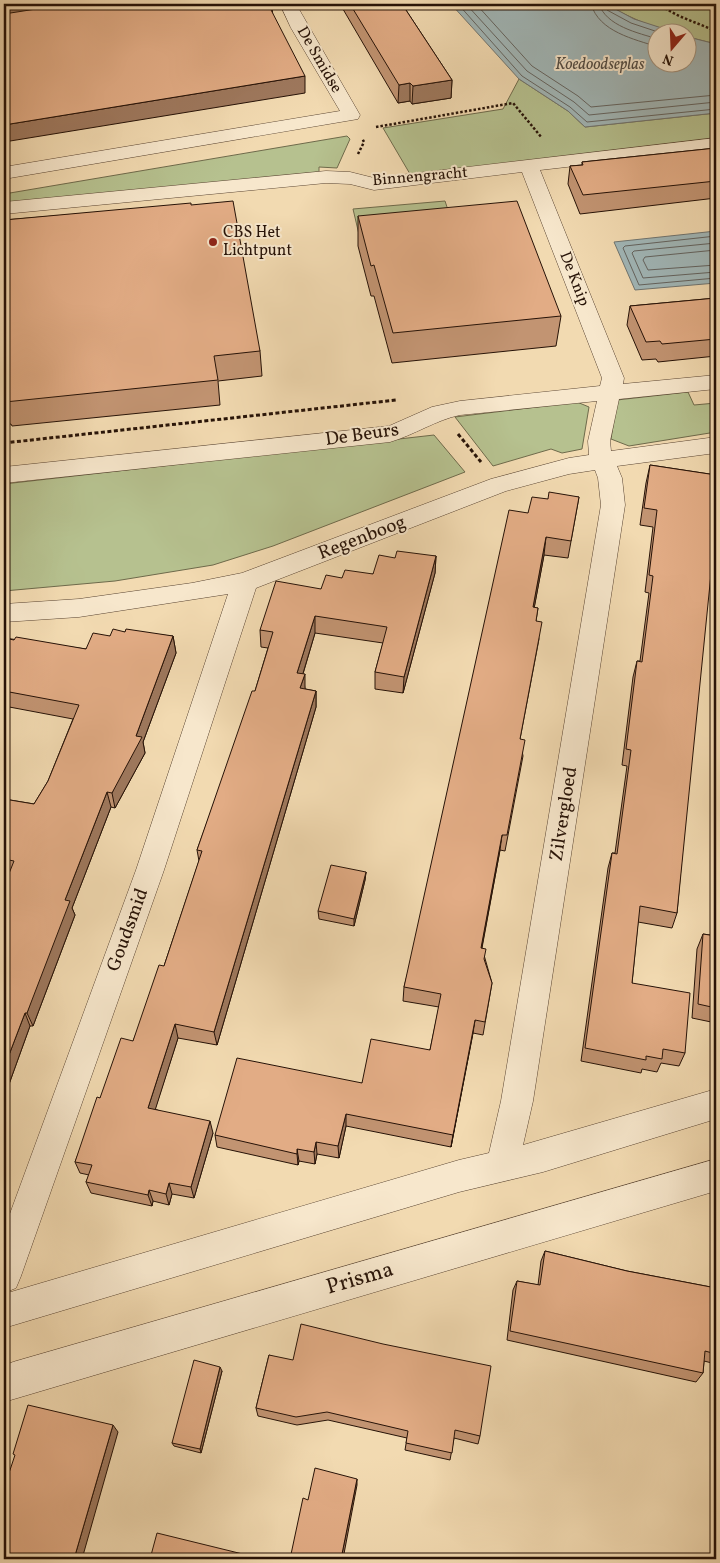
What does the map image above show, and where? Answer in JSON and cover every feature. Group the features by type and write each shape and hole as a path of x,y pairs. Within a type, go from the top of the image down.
{"street":[{"name":"De Smidse","path":"4,173 351,115 288,4"},
{"name":"Binnengracht","path":"4,208 326,177 350,178 374,184 716,144"},
{"name":"De Knip","path":"529,166 613,378 608,392 599,441 603,460"},
{"name":"De Beurs","path":"4,475 390,434 406,429 440,412 460,408 716,382"},
{"name":"Regenboog","path":"4,613 79,608 192,592 245,582 500,485 569,466 716,445"},
{"name":"Zilvergloed","path":"502,1167 517,1101 613,505 611,484 603,460"},
{"name":"Goudsmid","path":"4,1276 150,870 245,582"},
{"path":"4,1311 459,1176 502,1167 716,1104"},
{"name":"Prisma","path":"4,1384 716,1175"}],"path":[{"path":"658,4 679,16 716,31"}],"green space":[{"path":"606,4 716,4 716,44 698,40 698,22 648,22 648,24"},
{"path":"519,79 568,111 585,127 716,113 716,140 410,174 383,128 503,109"},
{"path":"347,136 350,139 337,168 319,167 319,172 4,204 4,194"},
{"path":"445,201 456,234 361,243 353,209"},
{"path":"688,392 694,405 716,403 716,432 629,446 611,439 617,400"},
{"path":"577,402 589,407 582,449 562,453 551,449 493,466 455,417"},
{"path":"434,435 465,472 273,546 213,565 115,581 4,591 4,484"}],"water":[{"name":"Koedoodseplas","path":"451,4 606,4 634,19 648,24 648,72 698,72 698,40 716,44 716,113 585,127 568,111 519,79"},
{"path":"716,231 716,283 635,290 614,242"}],"building":[{"path":"68,4 268,4 305,76 4,125 4,14"},
{"path":"350,4 402,4 452,80 413,86 410,83 399,85"},
{"path":"716,148 716,181 583,195 570,166 583,165 582,162"},
{"path":"233,201 260,351 214,356 218,380 5,402 4,220"},
{"path":"517,201 561,316 393,333 374,265 371,266 358,216"},
{"path":"716,298 716,339 662,344 660,341 646,342 630,306"},
{"path":"650,465 716,475 716,524 677,913 640,906 632,983 690,993 685,1053 663,1049 662,1059 646,1056 646,1060 585,1048 612,853 617,854 631,750 626,749 637,661 642,662 653,576 649,575 657,510 644,508"},
{"path":"549,492 579,497 571,541 546,537 533,607 538,608 536,621 542,622 520,739 525,740 507,835 502,835 481,948 486,949 484,959 492,983 485,1022 475,1020 453,1135 346,1114 338,1146 316,1142 314,1152 297,1149 297,1154 215,1135 237,1058 362,1083 371,1039 430,1050 441,994 404,987 509,510 528,513 532,497 548,499"},
{"path":"397,551 436,556 404,677 375,672 387,627 315,616 297,673 305,674 300,688 316,691 214,1032 175,1024 148,1108 210,1121 191,1187 169,1183 166,1194 149,1190 148,1195 86,1182 92,1165 75,1162 97,1097 100,1098 121,1038 133,1041 159,965 164,966 202,851 197,850 252,691 255,691 273,632 260,630 276,581 321,589 326,575 342,578 345,570 373,574 379,555 395,558"},
{"path":"113,629 125,632 126,629 173,636 136,736 142,737 112,793 107,792 65,900 70,901 4,1068 4,886 14,861 4,859 4,799 34,804 48,781 79,705 4,691 4,638 14,640 16,637 86,649 93,633 110,636"},
{"path":"331,865 366,872 354,919 318,911"},
{"path":"703,934 716,936 716,1008 698,1004"},
{"path":"545,1251 627,1271 716,1288 716,1354 705,1351 703,1373 510,1331 517,1281 540,1285"},
{"path":"301,1324 383,1344 491,1366 480,1436 455,1430 452,1453 406,1443 408,1431 327,1412 296,1417 256,1408 269,1355 293,1360"},
{"path":"194,1360 220,1367 200,1449 172,1443"},
{"path":"28,1405 113,1425 74,1559 4,1559 4,1488"},
{"path":"315,1468 357,1479 341,1559 290,1559 303,1498 308,1500"},
{"path":"157,1533 263,1559 150,1559"}],"place":[{"name":"CBS Het Lichtpunt","path":"213,242"}]}
